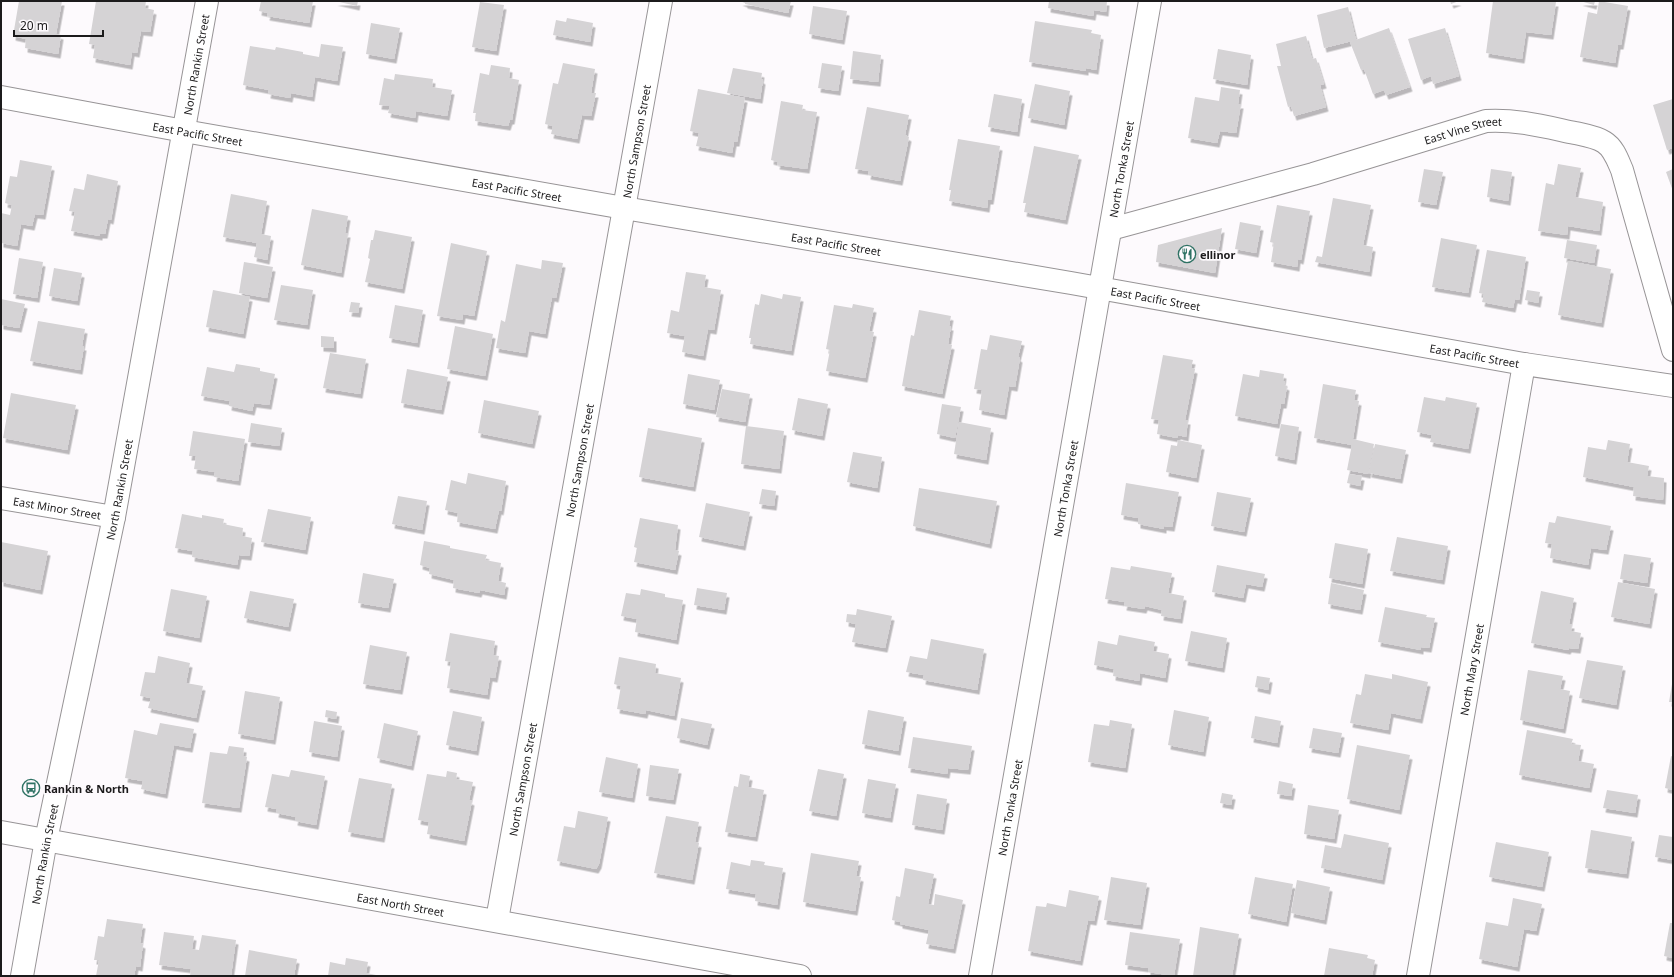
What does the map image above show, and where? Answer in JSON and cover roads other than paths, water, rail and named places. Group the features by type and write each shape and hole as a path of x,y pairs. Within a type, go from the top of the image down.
{"street":[{"name":"North Rankin Street","path":"22,976 46,840 114,517 207,1"},
{"name":"North Sampson Street","path":"497,920 660,1"},
{"name":"North Tonka Street","path":"980,976 1150,1"},
{"name":"East Pacific Street","path":"1,98 624,208 1100,288 1524,364 1673,386"},
{"name":"East Vine Street","path":"1111,230 1313,174 1486,121 1499,120 1538,125 1605,142 1616,155 1622,170 1673,350"},
{"name":"North Mary Street","path":"1418,976 1524,364"},
{"name":"East Minor Street","path":"1,498 114,517"},
{"name":"East North Street","path":"1,832 497,920 774,974 800,976"}],"place":[{"name":"ellinor","path":"1187,254"},
{"name":"Rankin & North","path":"31,788"}]}
